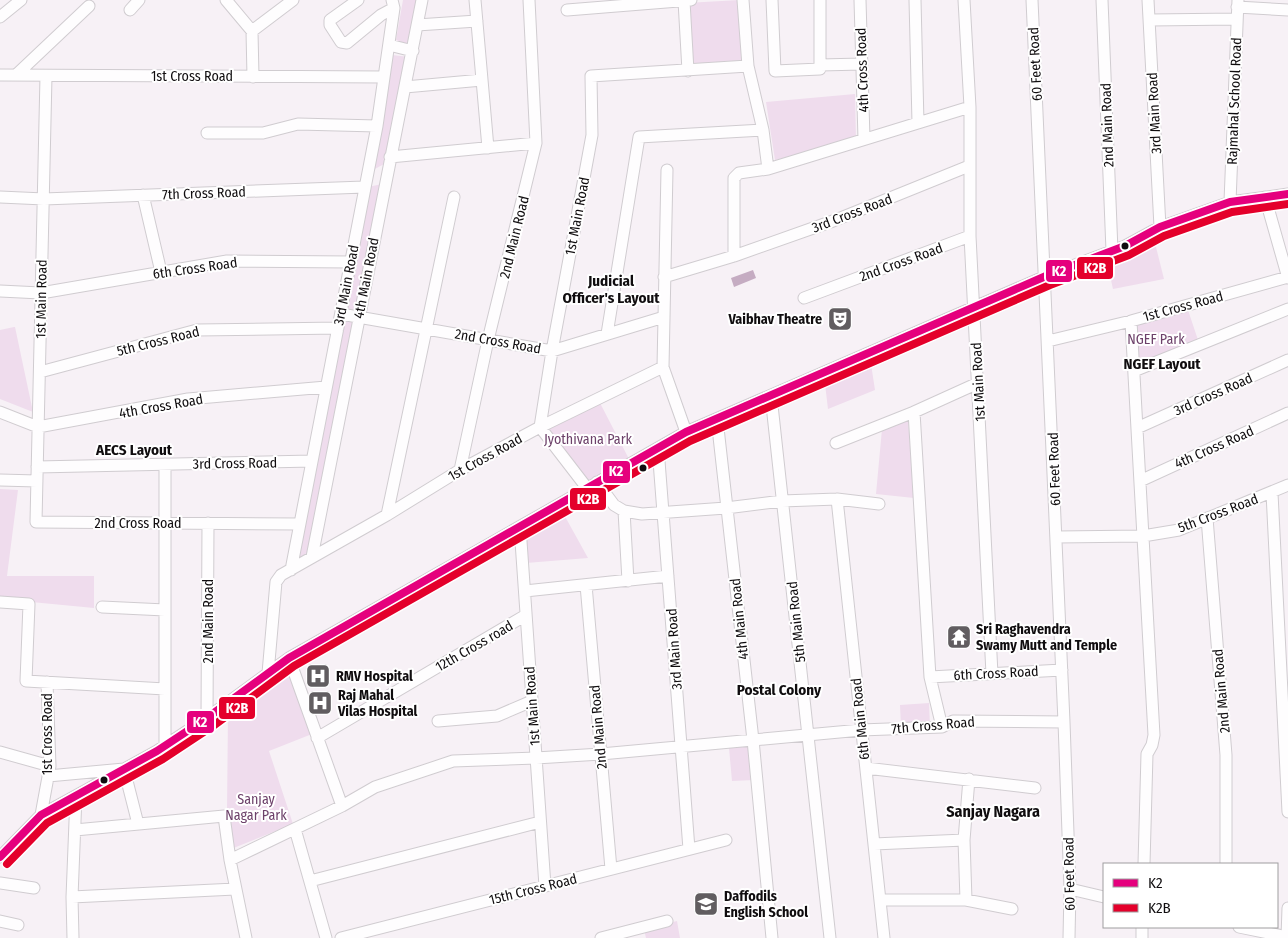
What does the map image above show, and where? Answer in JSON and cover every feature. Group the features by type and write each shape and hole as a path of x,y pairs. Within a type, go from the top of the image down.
{"street":[{"path":"0,17 21,0"},
{"path":"130,10 140,0"},
{"path":"226,0 252,31 252,77"},
{"path":"252,31 293,0"},
{"path":"358,0 330,20 330,25 343,43 347,42 391,7 384,0"},
{"name":"4th Main Road","path":"312,557 422,0"},
{"path":"475,0 488,148"},
{"name":"2nd Main Road","path":"460,470 488,340 536,143 529,0"},
{"path":"684,0 688,70 748,66"},
{"path":"567,10 691,0"},
{"path":"743,0 748,66 763,130 768,169"},
{"path":"772,0 775,71 820,69 820,0"},
{"name":"4th Cross Road","path":"860,0 864,139"},
{"path":"915,0 918,123"},
{"name":"1st Main Road","path":"964,0 970,107 970,236 992,674"},
{"name":"60 Feet Road","path":"1032,0 1057,538 1070,889 1069,938"},
{"name":"2nd Main Road","path":"1102,0 1112,251"},
{"name":"3rd Main Road","path":"1148,0 1160,227"},
{"path":"16,75 89,6"},
{"name":"3rd Main Road","path":"291,570 377,126 389,45 391,7"},
{"path":"1150,20 1237,9 1288,10"},
{"name":"Rajmahal School Road","path":"1230,202 1237,9"},
{"path":"417,25 477,21"},
{"path":"389,45 413,50"},
{"path":"820,65 862,64"},
{"name":"1st Main Road","path":"540,427 552,351 592,135 591,76 688,70"},
{"name":"1st Cross Road","path":"0,75 384,77"},
{"name":"1st Main Road","path":"36,522 46,76"},
{"path":"405,87 482,80"},
{"path":"664,277 734,256 734,178 739,173 768,169 970,107"},
{"path":"207,133 263,133 298,124 377,126"},
{"path":"607,334 640,136 763,130"},
{"path":"390,158 536,143"},
{"name":"3rd Cross Road","path":"734,256 833,221 969,166"},
{"path":"667,170 663,367 686,432"},
{"name":"7th Cross Road","path":"44,199 364,187"},
{"path":"2,854 41,815 164,746 207,718 289,658 686,432 1046,276 1131,243 1160,227 1230,202 1288,194"},
{"path":"143,195 161,272"},
{"path":"0,197 44,199"},
{"path":"387,515 454,197"},
{"path":"1265,197 1288,277"},
{"name":"2nd Cross Road","path":"804,298 970,236"},
{"name":"6th Cross Road","path":"42,293 227,261 351,262"},
{"name":"1st Cross Road","path":"1048,341 1131,321 1288,277"},
{"path":"0,291 42,293"},
{"path":"1134,371 1288,309"},
{"name":"2nd Cross Road","path":"341,314 552,351 664,317"},
{"path":"1131,321 1154,735 1152,745 1147,754 1144,863"},
{"name":"5th Cross Road","path":"40,372 197,330 338,328"},
{"name":"3rd Cross Road","path":"1137,428 1288,360"},
{"name":"1st Cross Road","path":"291,570 387,515 460,470 540,427 663,367"},
{"path":"836,442 914,412 978,383"},
{"name":"4th Cross Road","path":"38,427 188,400 326,387"},
{"name":"5th Main Road","path":"771,396 830,938"},
{"path":"0,412 38,427"},
{"path":"914,412 930,676 942,727"},
{"name":"4th Cross Road","path":"1140,480 1288,414"},
{"name":"4th Main Road","path":"717,419 753,740 772,938"},
{"path":"540,427 587,488"},
{"name":"3rd Main Road","path":"658,448 690,850"},
{"name":"3rd Cross Road","path":"38,467 312,461"},
{"path":"164,746 165,464"},
{"path":"0,480 37,482"},
{"path":"598,482 614,505 624,512 642,514 726,508 782,501 837,499 879,504"},
{"name":"5th Cross Road","path":"1057,538 1143,536 1179,530 1288,485"},
{"path":"1272,493 1288,812"},
{"name":"6th Main Road","path":"837,499 884,938"},
{"path":"624,512 628,581"},
{"name":"2nd Main Road","path":"1207,518 1226,755 1226,863"},
{"name":"2nd Cross Road","path":"36,522 300,524"},
{"name":"2nd Main Road","path":"207,718 208,523"},
{"name":"1st Main Road","path":"520,527 545,886"},
{"path":"268,673 276,582 281,575 291,570"},
{"path":"525,591 668,576"},
{"name":"2nd Main Road","path":"586,585 611,869"},
{"path":"0,602 29,604 26,681 165,689"},
{"path":"102,607 165,610"},
{"name":"12th Cross road","path":"317,738 526,615"},
{"path":"289,658 342,806"},
{"name":"6th Cross Road","path":"930,676 1062,670"},
{"name":"1st Cross Road","path":"41,815 49,771 46,682"},
{"path":"438,721 497,716 532,701"},
{"name":"7th Cross Road","path":"230,860 342,806 375,786 453,761 601,754 861,730 942,727 953,721 1064,722"},
{"path":"0,752 49,771 124,770"},
{"path":"866,768 1035,788"},
{"path":"124,770 138,824"},
{"path":"966,900 964,840 969,780"},
{"path":"73,938 72,897 76,796"},
{"path":"75,830 224,816 235,889 246,938"},
{"path":"310,881 540,822"},
{"path":"295,829 326,938"},
{"name":"15th Cross Road","path":"341,938 726,840"},
{"path":"874,844 964,840"},
{"path":"0,883 34,888"},
{"path":"72,897 235,889"},
{"path":"1070,889 1103,897"},
{"path":"880,900 966,900 1012,909"},
{"path":"1245,928 1288,937 1288,908"},
{"path":"0,921 18,925"},
{"path":"601,938 641,933 667,921"}],"green space":[{"path":"403,0 417,0 409,45 396,40"},
{"path":"740,0 744,64 690,68 686,3"},
{"path":"392,55 409,57 386,163 371,171"},
{"path":"855,94 856,139 775,160 766,102"},
{"path":"382,184 309,554 294,567 368,187"},
{"path":"1154,239 1164,279 1113,289 1107,262"},
{"name":"NGEF Park","path":"1188,310 1199,343 1137,366 1135,325"},
{"path":"15,327 33,412 0,399 0,330"},
{"path":"871,364 875,390 828,409 825,384"},
{"name":"Jyothivana Park","path":"600,403 629,459 586,481 546,427"},
{"path":"908,420 914,498 876,494 882,429"},
{"path":"0,489 18,490 7,576 94,576 94,608 0,599"},
{"path":"562,511 588,558 526,563 524,532"},
{"name":"Sanjay Nagar Park","path":"292,673 312,734 269,751 293,824 231,849 227,810 228,714"},
{"path":"929,703 930,726 901,727 900,705"},
{"path":"751,746 754,780 732,781 729,748"},
{"path":"677,921 680,938 646,938 644,929"}],"shaded area":[{"path":"753,270 756,278 734,287 731,278"}],"transit line":[{"name":"K2","path":"0,857 41,815 157,751 207,718 289,658 686,432 1046,276 1125,246 1160,227 1230,202 1288,194"},
{"name":"K2B","path":"7,864 47,823 163,759 213,726 294,666 690,441 1050,285 1129,255 1164,236 1232,212 1288,204"}],"place":[{"name":"Vaibhav Theatre","path":"840,319"},
{"name":"Sri Raghavendra Swamy Mutt and Temple","path":"959,637"},
{"name":"RMV Hospital","path":"318,676"},
{"name":"Raj Mahal Vilas Hospital","path":"320,703"},
{"name":"Daffodils English School","path":"706,904"}],"district":[{"name":"Judicial Officer's Layout","path":"611,290"},
{"name":"NGEF Layout","path":"1162,364"},
{"name":"AECS Layout","path":"134,450"},
{"name":"Postal Colony","path":"779,690"},
{"name":"Sanjay Nagara","path":"993,811"}]}
